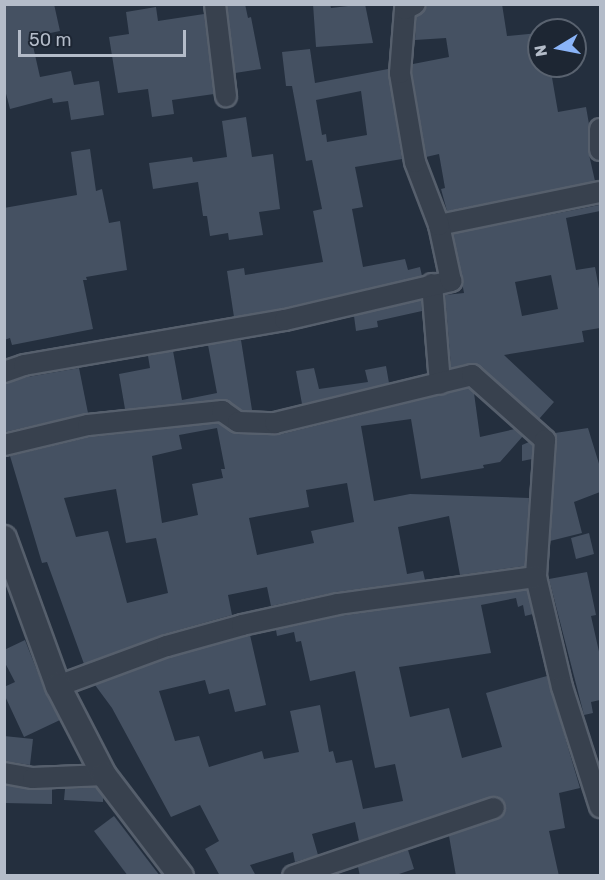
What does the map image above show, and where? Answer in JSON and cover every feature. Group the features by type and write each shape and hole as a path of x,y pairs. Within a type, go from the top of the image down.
{"street":[{"path":"215,4 226,96"},
{"path":"4,372 24,365 285,320 451,281 439,225 415,162 400,73 405,9 415,4"},
{"path":"600,129 600,150"},
{"path":"439,225 600,192"},
{"path":"432,284 440,384"},
{"path":"4,445 88,425 222,411 238,422 275,423 472,375 545,440 536,577 562,687 600,807"},
{"path":"4,538 58,686 104,775 181,876"},
{"path":"58,686 167,646 242,625 338,604 536,577"},
{"path":"4,773 33,778 104,775"},
{"path":"293,876 494,808"}],"building":[{"path":"4,4 54,4 60,31 31,37 40,77 71,71 74,85 99,81 104,115 71,120 68,101 53,103 52,98 10,109 4,86"},
{"path":"227,4 245,4 248,18 251,17 261,69 235,73"},
{"path":"313,4 330,4 331,8 365,4 373,43 316,47"},
{"path":"502,4 507,36 527,34 527,78 552,78 558,112 586,107 589,124 588,150 595,181 447,211 441,189 445,188 439,154 426,157 412,72 413,64 449,57 446,38 415,40 416,17 427,6"},
{"path":"156,7 158,21 204,14 214,94 172,100 174,114 152,117 148,89 118,93 109,37 129,34 126,12"},
{"path":"310,49 315,83 388,69 402,159 355,167 363,207 352,209 363,267 405,259 408,270 420,267 422,276 234,317 227,271 244,268 245,275 323,262 313,211 322,209 312,160 306,161 292,86 286,86 282,52","holes":["361,91 367,135 327,142 326,134 322,135 316,100"]},
{"path":"246,117 252,157 273,154 280,209 259,212 263,235 229,240 228,233 210,236 207,216 203,216 198,182 153,189 149,163 192,157 193,162 227,157 222,121"},
{"path":"90,149 96,191 102,189 109,223 120,221 127,270 86,277 87,280 83,280 93,329 12,345 10,338 4,340 4,208 77,195 71,152"},
{"path":"599,205 600,211 566,218 576,270 595,267 600,294 600,328 582,331 584,342 504,355 554,402 539,419 480,366 470,363 451,368 445,295 464,293 453,234","holes":["551,275 558,309 522,316 515,282"]},
{"path":"421,300 422,311 377,321 378,327 356,331 354,316"},
{"path":"241,340 252,410 242,410 221,399 125,409 119,374 150,368 148,356 173,351 182,400 217,393 208,345"},
{"path":"386,366 389,383 302,404 296,371 314,368 319,389 368,382 365,370"},
{"path":"79,368 88,413 5,432 4,384 27,377"},
{"path":"469,388 474,393 480,437 515,429 523,436 500,462 483,465 484,468 421,479 411,419 361,426 374,501 410,494 529,498 525,566 460,575 449,516 398,527 407,574 423,571 425,580 336,592 271,606 267,587 228,595 232,615 164,634 84,664 47,562 42,563 10,456 90,437 219,423 237,434 278,435","holes":["217,428 225,469 221,469 223,478 192,484 198,515 162,523 152,456 182,449 179,435","347,483 354,522 311,531 314,543 257,555 249,518 309,507 306,490","116,489 126,543 156,538 168,593 127,603 108,531 76,537 64,498"]},
{"path":"588,428 600,467 600,492 574,502 582,533 550,541 557,441 555,433"},
{"path":"529,442 533,445 532,459 522,461 522,445"},
{"path":"589,533 594,554 576,559 571,538"},
{"path":"587,572 596,615 591,616 600,656 600,700 591,702 593,713 584,715 549,579"},
{"path":"527,590 533,614 525,616 523,605 518,607 516,598 481,605 491,653 399,667 410,717 449,708 462,758 502,747 486,693 547,676 580,788 559,793 565,828 549,831 559,876 456,876 449,836 503,816 505,804 496,796 359,841 355,822 312,834 318,855 295,862 293,852 250,865 256,876 220,876 205,849 219,841 200,805 171,817 112,708 95,685 171,657 250,635 266,705 235,712 229,689 209,694 205,680 159,691 175,741 199,736 209,767 262,751 264,759 299,752 290,711 320,705 329,752 333,751 336,763 352,760 363,809 403,801 395,764 375,768 355,671 310,681 301,641 296,642 294,632 277,636 276,630 340,616"},
{"path":"25,640 45,691 60,720 24,737 4,694 4,687 15,682 4,661 4,650"},
{"path":"4,736 33,739 30,765 4,761"},
{"path":"4,785 31,790 52,789 52,804 4,803"},
{"path":"96,787 103,797 103,802 64,800 65,789"},
{"path":"114,816 160,876 128,876 94,831"},
{"path":"408,850 414,869 393,876 360,876 358,867"}]}
